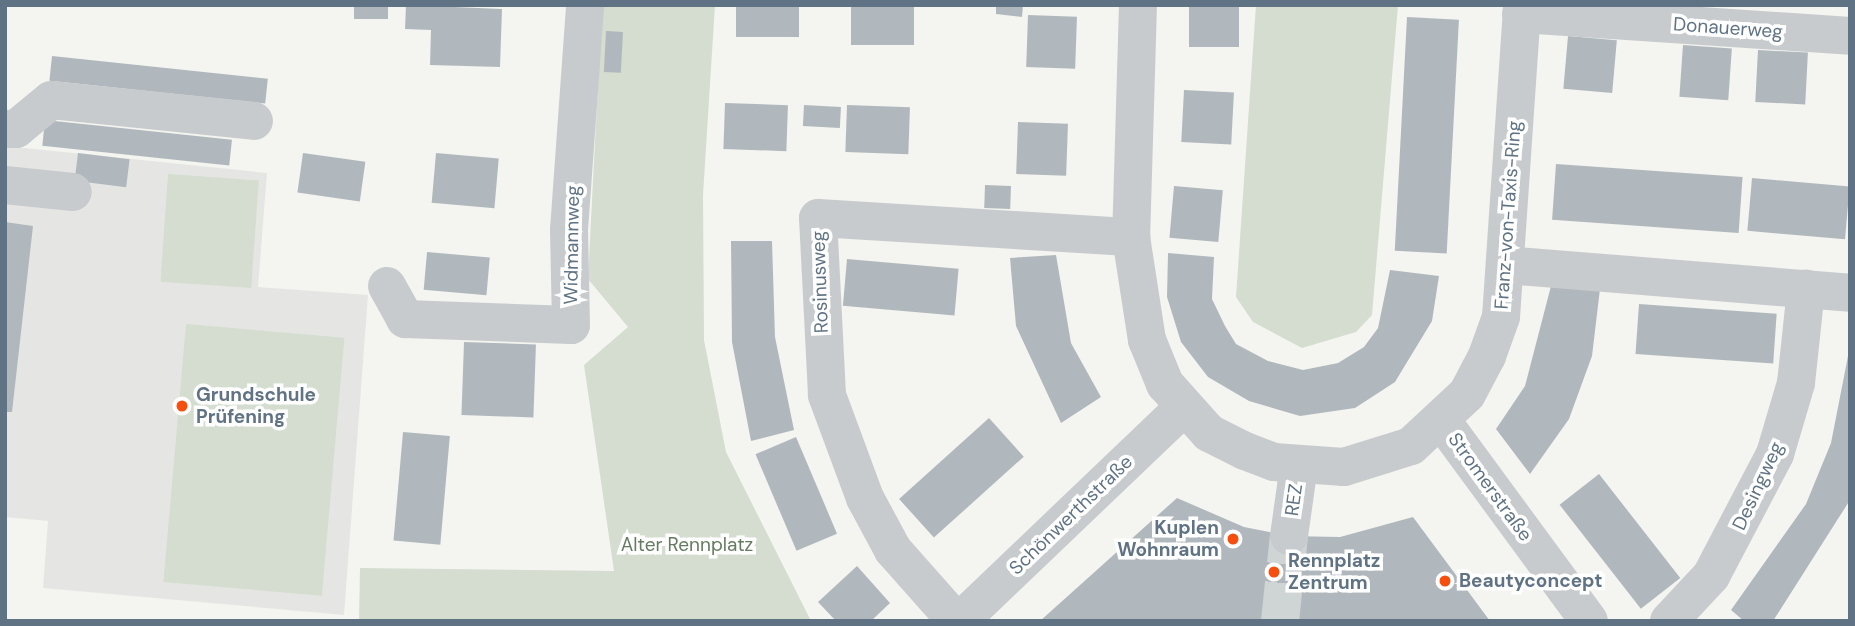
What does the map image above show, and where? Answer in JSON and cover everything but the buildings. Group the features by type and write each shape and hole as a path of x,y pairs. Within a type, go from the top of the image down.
{"street":[{"name":"Widmannweg","path":"387,286 405,319 571,325 569,230 585,5"},
{"path":"1138,5 1131,237 1147,340 1182,410"},
{"name":"Donauerweg","path":"1522,10 1850,36"},
{"name":"Franz-von-Taxis-Ring","path":"1182,410 1245,451 1299,465 1344,467 1378,459 1411,446 1442,421 1467,394 1487,356 1501,317 1522,10"},
{"path":"5,129 16,130 51,100 254,121"},
{"path":"5,185 73,192"},
{"name":"Rosinusweg","path":"958,621 893,550 865,498 827,395 818,218 1131,237"},
{"path":"1505,265 1850,293"},
{"name":"Desingweg","path":"1669,621 1724,556 1775,454 1796,383 1806,289"},
{"name":"Schönwerthstraße","path":"958,621 1182,410"},
{"name":"Stromerstraße","path":"1442,421 1589,621"},
{"name":"REZ","path":"1289,536 1299,465"}],"shaded area":[{"name":"Grundschule Prüfening","path":"5,146 267,173 258,287 368,295 344,615 43,588 48,521 5,517"}],"green space":[{"name":"Alter Rennplatz","path":"602,5 715,5 703,195 704,340 726,452 811,621 359,621 360,568 614,571 584,365 628,327 588,279"},
{"path":"1256,5 1398,5 1372,315 1356,332 1302,348 1253,322 1236,297"},
{"path":"168,174 259,180 251,288 160,282"},
{"path":"186,324 344,338 322,596 163,582"}],"tunnel":[{"path":"1280,621 1289,536"}],"place":[{"name":"Grundschule Prüfening","path":"182,406"},
{"name":"Kuplen Wohnraum","path":"1233,539"},
{"name":"Rennplatz Zentrum","path":"1274,572"},
{"name":"Beautyconcept","path":"1445,581"}]}
